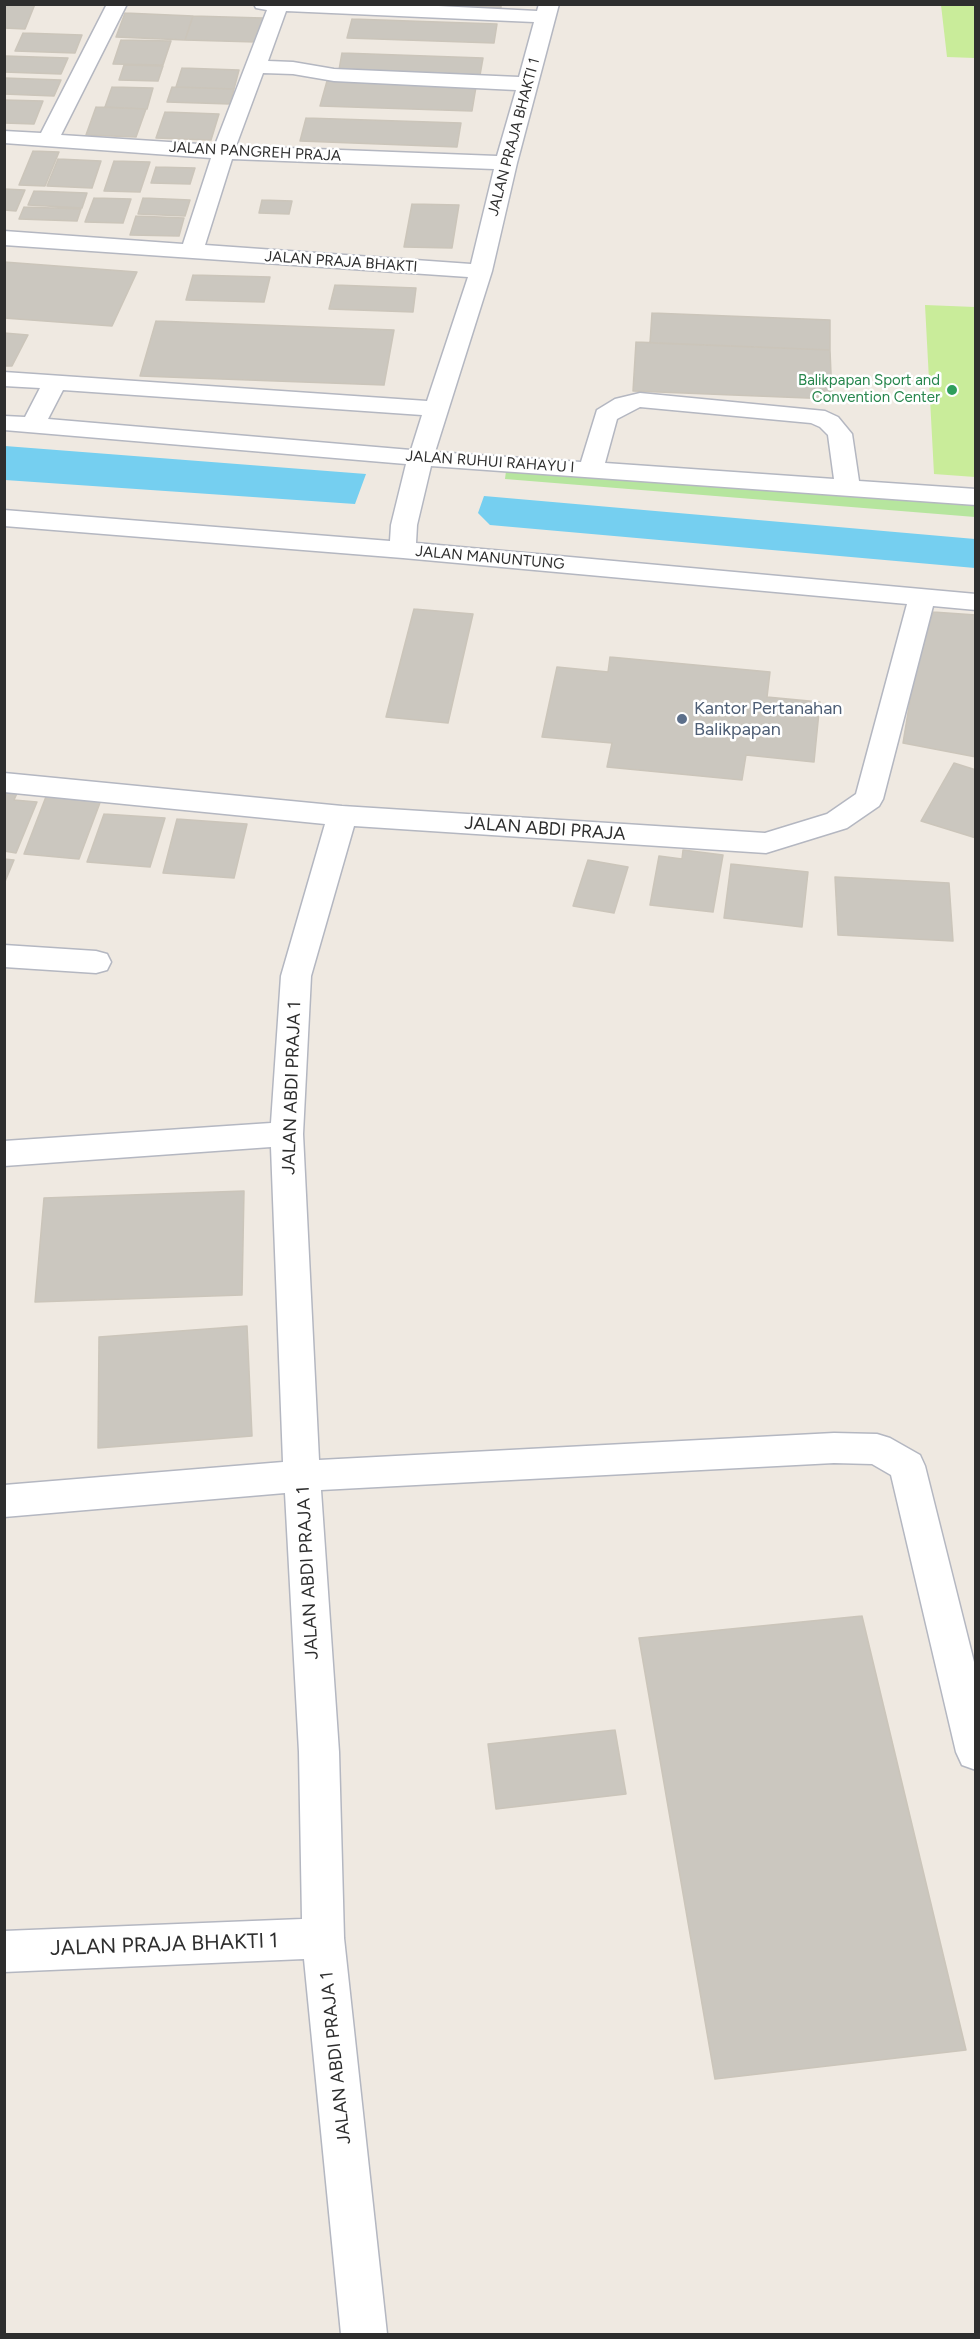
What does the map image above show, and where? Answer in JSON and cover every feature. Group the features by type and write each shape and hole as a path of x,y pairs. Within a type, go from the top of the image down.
{"street":[{"path":"48,140 117,4"},
{"path":"263,4 548,11"},
{"path":"192,252 223,152 279,5"},
{"name":"JALAN PRAJA BHAKTI 1","path":"481,271 506,163 548,11"},
{"path":"254,67 293,68 356,77 529,84"},
{"name":"JALAN PANGREH PRAJA","path":"4,137 223,152 506,163"},
{"name":"JALAN PRAJA BHAKTI","path":"4,238 481,271"},
{"path":"404,537 417,469 481,271"},
{"path":"4,379 436,409"},
{"path":"33,425 55,382"},
{"path":"591,469 606,415 624,404 640,400 816,416 829,422 840,434 848,489"},
{"name":"JALAN RUHUI RAHAYU I","path":"4,423 417,469 591,469 975,497"},
{"name":"JALAN MANUNTUNG","path":"4,518 404,537 922,598 975,602"},
{"name":"JALAN ABDI PRAJA","path":"4,782 342,816 766,843 837,821 869,799 922,598"},
{"name":"JALAN ABDI PRAJA 1","path":"342,816 297,976 286,1134 302,1476 319,1752 323,1938 364,2334"},
{"path":"4,956 96,962"},
{"path":"4,1154 286,1134"},
{"path":"4,1501 302,1476 834,1448 877,1449 907,1466 975,1752"},
{"name":"JALAN PRAJA BHAKTI 1","path":"4,1952 323,1938"}],"green space":[{"path":"941,5 975,5 975,58 947,57"},
{"name":"Balikpapan Sport and Convention Center","path":"925,305 975,307 975,477 934,474"},
{"path":"507,463 975,500 975,517 505,479"}],"water":[{"path":"4,446 366,474 355,504 5,480"},
{"path":"484,496 975,539 975,568 490,525 478,513"}],"building":[{"path":"4,4 35,4 25,29 4,28"},
{"path":"403,4 501,4 501,8"},
{"path":"125,13 193,16 185,40 116,37"},
{"path":"193,16 263,18 256,42 185,40"},
{"path":"352,19 497,24 494,43 347,38"},
{"path":"23,33 82,35 75,53 15,51"},
{"path":"121,40 171,41 163,65 113,64"},
{"path":"342,53 483,58 480,75 339,70"},
{"path":"4,56 68,58 61,74 4,72"},
{"path":"124,65 163,66 158,81 119,80"},
{"path":"182,68 239,70 234,89 176,87"},
{"path":"4,78 61,80 54,96 4,94"},
{"path":"327,81 476,87 472,111 320,106"},
{"path":"112,87 153,88 147,109 105,107"},
{"path":"172,87 234,89 230,104 167,102"},
{"path":"4,100 43,101 34,124 4,123"},
{"path":"96,107 146,109 136,137 86,135"},
{"path":"165,112 219,114 211,140 156,138"},
{"path":"306,118 461,123 457,147 300,141"},
{"path":"33,151 59,152 45,186 19,185"},
{"path":"58,159 101,161 92,188 47,186"},
{"path":"114,161 150,162 140,192 104,191"},
{"path":"156,167 195,168 190,184 151,183"},
{"path":"4,189 25,190 16,211 4,210"},
{"path":"34,191 87,193 82,208 28,205"},
{"path":"94,198 131,199 123,223 85,222"},
{"path":"143,198 190,200 185,216 138,214"},
{"path":"262,200 292,201 289,214 259,213"},
{"path":"412,204 459,205 452,248 404,247"},
{"path":"24,207 81,209 77,221 19,219"},
{"path":"136,216 184,218 179,236 130,235"},
{"path":"4,262 137,272 112,326 4,318"},
{"path":"193,275 270,277 264,302 186,300"},
{"path":"335,285 416,288 413,312 329,309"},
{"path":"652,313 830,320 830,350 650,343"},
{"path":"156,321 394,330 384,385 140,376"},
{"path":"4,333 28,335 12,366 4,366"},
{"path":"636,342 830,350 832,399 633,391"},
{"path":"414,609 473,614 448,723 386,717"},
{"path":"933,612 976,615 976,757 903,743 915,670"},
{"name":"Kantor Pertanahan Balikpapan","path":"610,657 770,672 767,697 820,702 814,762 746,755 742,780 607,767 612,743 542,737 557,667 608,672"},
{"path":"954,763 976,770 976,838 921,821"},
{"path":"4,789 18,791 14,800 37,802 16,853 4,851"},
{"path":"47,794 101,800 79,859 24,854"},
{"path":"104,814 165,818 150,867 87,862"},
{"path":"177,819 247,824 234,878 163,873"},
{"path":"683,850 723,855 713,912 650,905 659,856 682,859"},
{"path":"4,859 14,860 4,884"},
{"path":"588,860 628,867 614,913 573,906"},
{"path":"731,864 808,872 802,927 724,918"},
{"path":"835,877 949,883 953,941 838,935"},
{"path":"244,1191 242,1295 35,1302 44,1198"},
{"path":"247,1326 252,1436 98,1448 99,1337"},
{"path":"862,1616 966,2050 715,2079 639,1638"},
{"path":"615,1730 626,1794 496,1809 488,1744"}],"place":[{"name":"Balikpapan Sport and Convention Center","path":"952,390"},
{"name":"Kantor Pertanahan Balikpapan","path":"682,719"}]}
